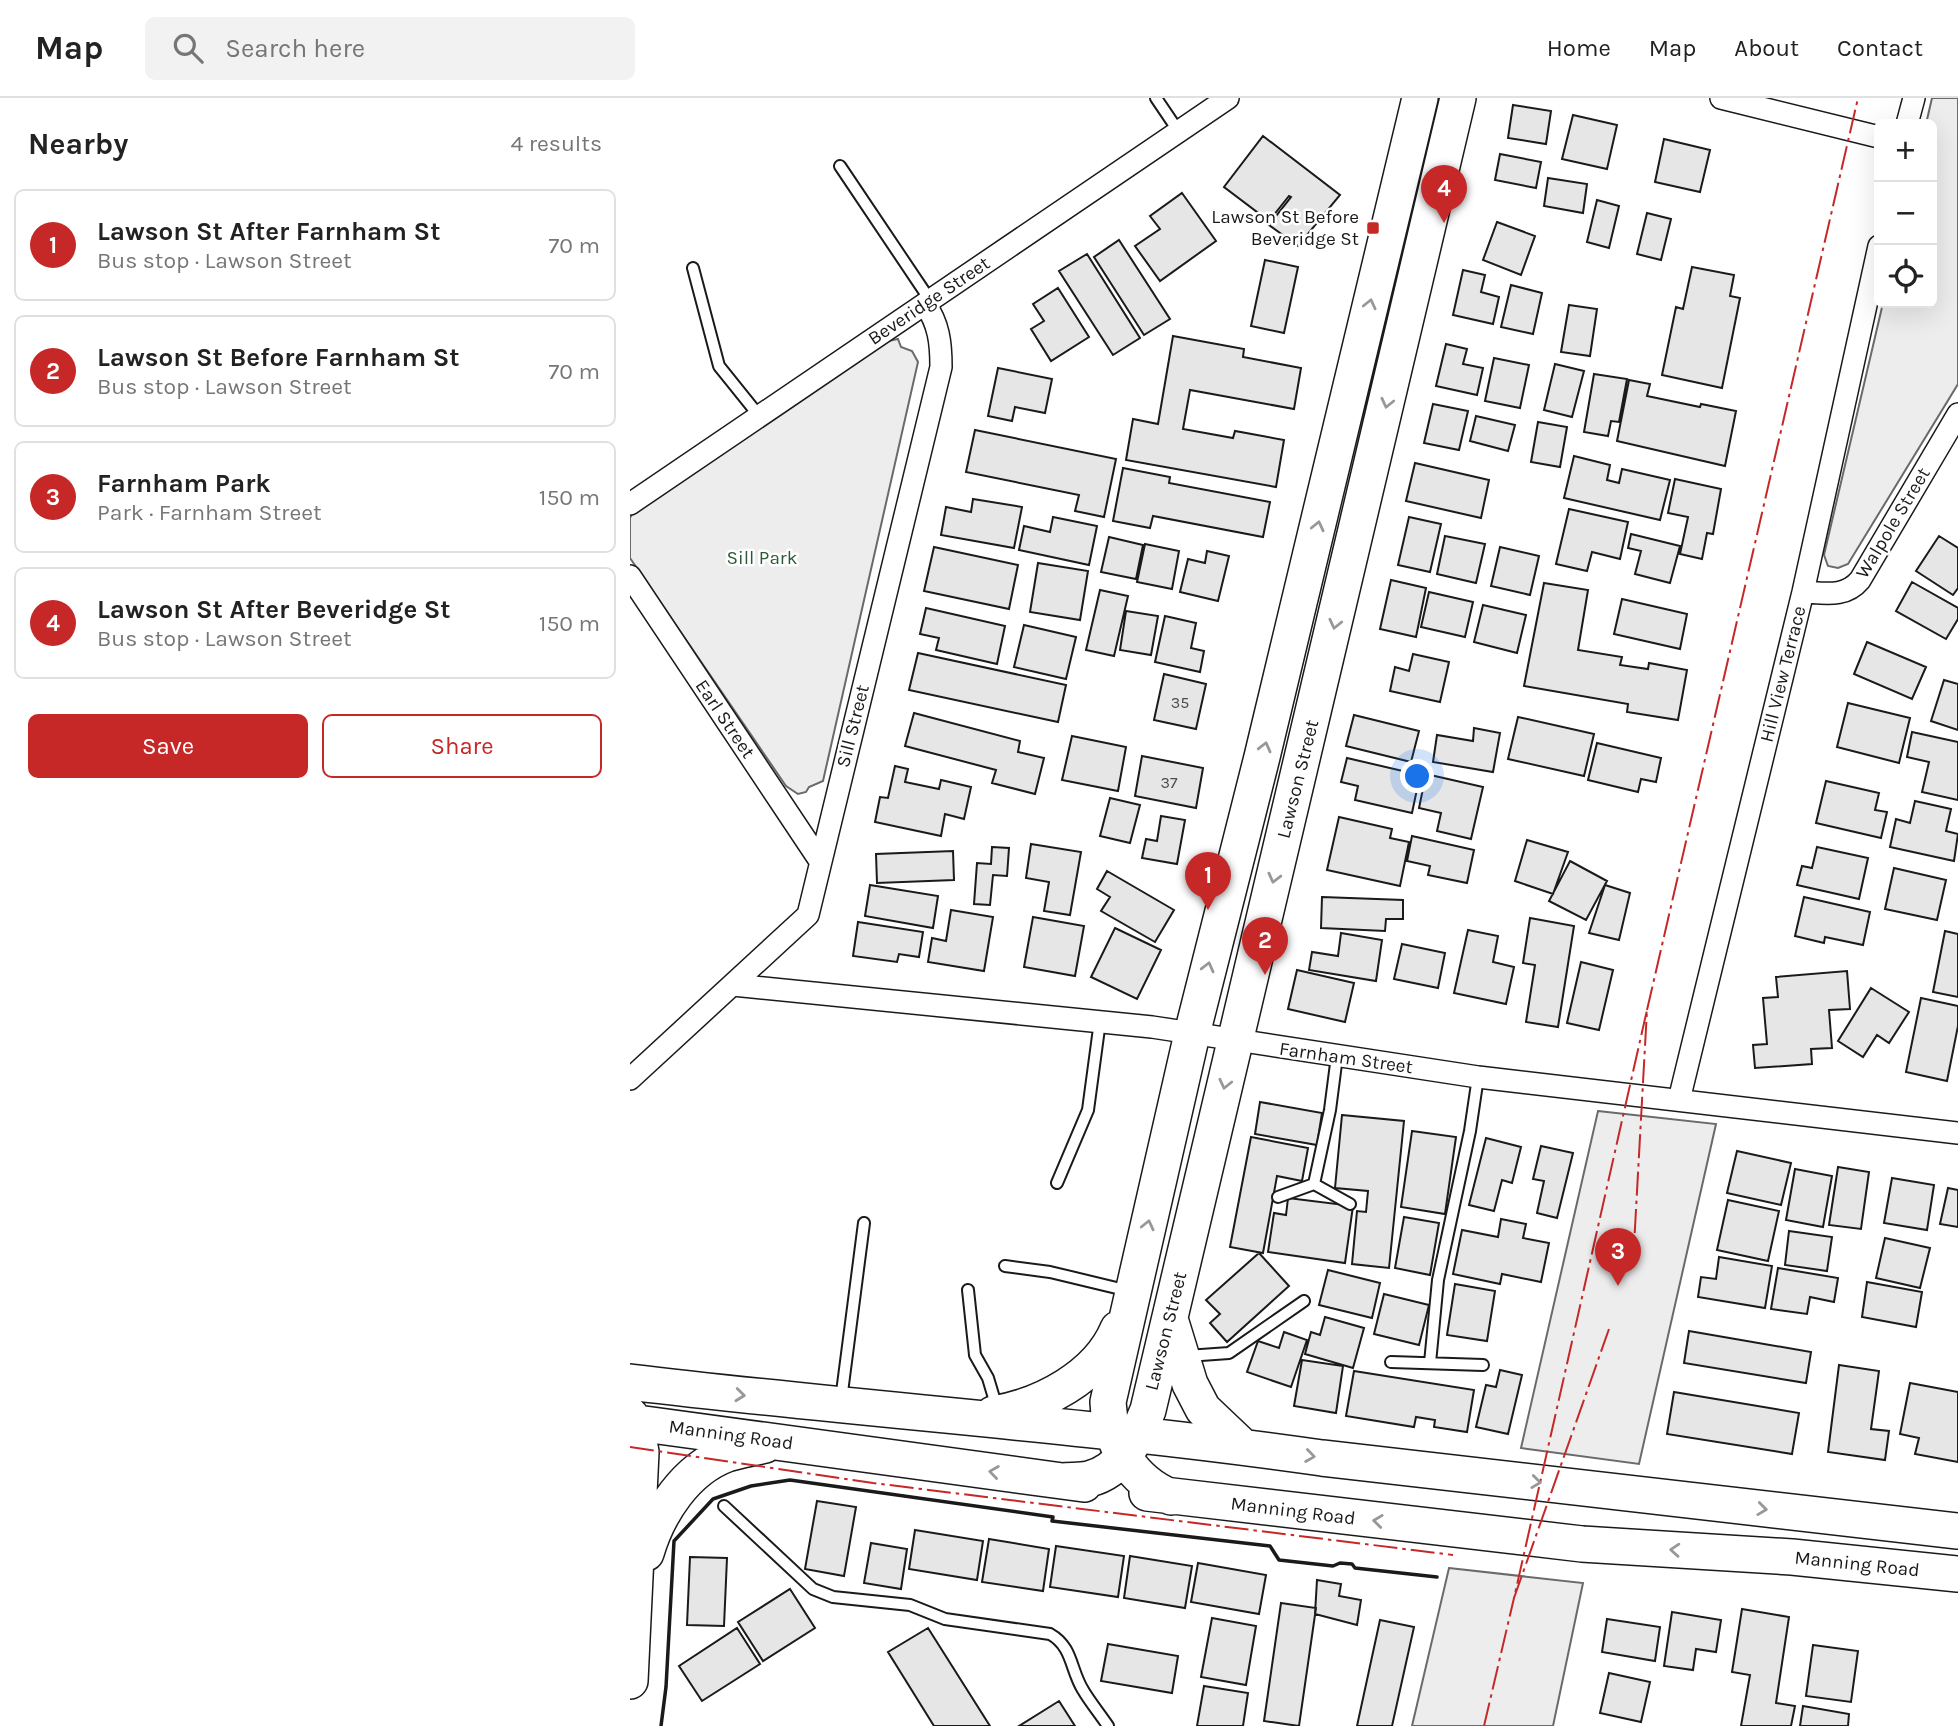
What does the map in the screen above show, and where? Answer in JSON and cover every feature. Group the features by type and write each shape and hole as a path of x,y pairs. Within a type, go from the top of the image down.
{"main road":[{"name":"Lawson Street","path":"1420,98 1262,757 1192,1034 1132,1292 1108,1402 1125,1441 1148,1410 1458,98"},
{"path":"961,1417 998,1413 1042,1399 1065,1388 1087,1370 1116,1334 1132,1292"},
{"path":"1170,1319 1190,1384 1203,1409 1242,1447"},
{"name":"Manning Road","path":"630,1382 961,1417 1125,1441 1242,1447 1958,1531"},
{"path":"630,1681 641,1452 631,1417 650,1394 673,1387"},
{"name":"Manning Road","path":"631,1417 775,1442 1171,1497 1583,1544 1792,1557 1958,1574"},
{"path":"1062,1481 1090,1479 1117,1464 1125,1441"},
{"path":"1125,1441 1140,1478 1157,1491 1171,1497"},
{"path":"636,1587 650,1539 664,1509 688,1480 726,1455 775,1442"}],"street":[{"name":"Beveridge Street","path":"630,503 1228,98"},
{"path":"1721,98 1874,135"},
{"path":"1908,119 1914,98"},
{"name":"Hill View Terrace","path":"1679,1100 1803,592 1874,269"},
{"name":"Sill Street","path":"630,1079 808,915 940,367 941,341 927,302"},
{"name":"Walpole Street","path":"1803,592 1837,593 1852,589 1860,580 1958,414"},
{"name":"Earl Street","path":"630,576 820,861"},
{"name":"Farnham Street","path":"733,985 1100,1021 1478,1077 1958,1133"}],"lane":[{"path":"1156,98 1179,132"},
{"path":"840,166 927,302"},
{"path":"693,268 719,366 760,417"},
{"path":"1057,1183 1088,1110 1100,1021"},
{"path":"1314,1184 1338,1056"},
{"path":"1430,1363 1438,1280 1470,1131 1478,1077"},
{"path":"1278,1197 1314,1184 1350,1204"},
{"path":"840,1406 864,1223"},
{"path":"1005,1266 1050,1272 1132,1292"},
{"path":"968,1290 975,1355 988,1378 998,1413"},
{"path":"1181,1357 1229,1353 1304,1301"},
{"path":"1391,1362 1483,1365"},
{"path":"724,1506 813,1589 833,1597 910,1605 945,1619 1051,1634 1059,1639 1071,1657 1082,1689 1108,1726"}],"green space":[{"path":"1932,98 1958,98 1958,384 1848,564 1838,568 1828,566 1824,555 1882,308 1937,308 1937,119 1927,119"},
{"name":"Sill Park","path":"898,339 901,347 912,351 918,362 823,781 798,794 786,786 630,558 630,518 633,512 888,341"},
{"path":"1598,1111 1716,1124 1639,1464 1521,1448"},
{"path":"1449,1568 1583,1583 1553,1726 1412,1726"}],"building":[{"path":"1513,105 1551,111 1546,144 1508,138"},
{"path":"1573,115 1617,125 1607,169 1562,159"},
{"path":"1263,136 1340,195 1298,246 1269,225 1291,197 1289,196 1269,221 1224,187"},
{"path":"1664,139 1710,150 1700,192 1655,182"},
{"path":"1500,154 1541,162 1536,188 1495,180"},
{"path":"1548,178 1587,184 1583,213 1544,206"},
{"path":"1182,193 1216,241 1160,281 1135,246 1160,229 1150,216"},
{"path":"1597,200 1619,206 1609,248 1587,242"},
{"path":"1647,213 1671,219 1661,260 1637,254"},
{"path":"1497,222 1535,236 1521,275 1483,260"},
{"path":"1119,240 1170,319 1144,335 1094,257"},
{"path":"1087,254 1140,338 1113,355 1059,271"},
{"path":"1265,260 1298,267 1284,333 1251,326"},
{"path":"1692,267 1734,275 1730,296 1740,298 1722,388 1662,375 1676,307 1683,309"},
{"path":"1463,270 1485,275 1481,292 1499,297 1493,324 1453,315"},
{"path":"1511,285 1542,293 1533,334 1501,327"},
{"path":"1058,288 1089,337 1051,361 1031,329 1044,321 1033,304"},
{"path":"1569,305 1597,309 1590,356 1561,352"},
{"path":"1173,336 1244,349 1243,357 1301,368 1294,409 1190,390 1183,429 1233,438 1235,431 1284,440 1276,487 1126,460 1133,419 1158,424"},
{"path":"1446,344 1467,349 1463,364 1483,368 1477,395 1436,386"},
{"path":"1494,358 1529,365 1520,408 1485,401"},
{"path":"1555,364 1584,371 1572,417 1544,410"},
{"path":"998,368 1052,379 1045,413 1015,407 1012,421 988,416"},
{"path":"1594,374 1627,379 1619,422 1611,421 1608,436 1584,432"},
{"path":"1629,380 1650,384 1647,396 1736,411 1725,466 1617,441"},
{"path":"1433,404 1468,411 1459,450 1424,443"},
{"path":"1476,416 1515,425 1508,451 1470,441"},
{"path":"1538,422 1567,427 1560,467 1531,462"},
{"path":"975,430 1116,459 1104,517 1075,511 1079,495 966,472"},
{"path":"1574,456 1610,465 1607,480 1619,483 1622,469 1670,480 1660,520 1564,498"},
{"path":"1415,463 1489,480 1481,518 1406,501"},
{"path":"1123,468 1170,477 1169,483 1270,502 1263,537 1153,516 1150,528 1113,521"},
{"path":"1675,479 1721,489 1713,534 1707,533 1702,559 1680,554 1688,517 1668,513"},
{"path":"973,499 1022,507 1014,548 941,535 946,507 971,512"},
{"path":"1569,509 1628,522 1620,559 1592,552 1587,571 1556,564"},
{"path":"1053,517 1097,526 1089,565 1019,550 1024,526 1050,532"},
{"path":"1409,517 1441,524 1430,572 1398,565"},
{"path":"1631,534 1680,546 1670,583 1635,574 1641,551 1628,548"},
{"path":"1445,536 1485,544 1476,583 1437,574"},
{"path":"1939,536 1958,548 1958,588 1953,595 1916,571"},
{"path":"1109,537 1143,545 1136,579 1101,572"},
{"path":"1145,544 1179,551 1172,589 1137,582"},
{"path":"934,547 1018,565 1009,609 924,591"},
{"path":"1500,547 1539,556 1530,595 1491,586"},
{"path":"1207,551 1229,556 1218,601 1180,592 1188,559 1205,563"},
{"path":"1038,563 1088,571 1080,620 1030,612"},
{"path":"1391,580 1426,588 1416,637 1380,629"},
{"path":"1912,582 1958,608 1958,619 1946,639 1896,611"},
{"path":"1544,583 1588,590 1578,650 1622,657 1620,665 1648,669 1649,663 1687,670 1678,720 1627,712 1628,704 1524,686"},
{"path":"1100,590 1128,596 1114,656 1086,650"},
{"path":"1429,592 1473,602 1465,637 1421,627"},
{"path":"1622,599 1687,614 1680,649 1614,634"},
{"path":"1483,605 1526,615 1517,653 1474,642"},
{"path":"926,608 1005,626 997,664 936,650 939,638 920,634"},
{"path":"1126,611 1158,616 1151,655 1120,650"},
{"path":"1165,616 1196,623 1191,648 1204,651 1200,672 1155,662"},
{"path":"1024,625 1076,637 1066,679 1014,667"},
{"path":"1867,642 1926,667 1912,699 1854,674"},
{"path":"918,653 1066,685 1058,722 909,690"},
{"path":"1413,654 1449,662 1440,702 1390,691 1395,667 1409,671"},
{"path":"1164,674 1206,684 1196,729 1154,720"},
{"path":"1944,680 1958,684 1958,730 1931,721"},
{"path":"1848,703 1910,718 1899,763 1837,747"},
{"path":"914,713 1020,741 1018,752 1044,758 1035,794 992,783 996,770 905,746"},
{"path":"1354,715 1419,731 1411,762 1346,746"},
{"path":"1518,717 1594,734 1584,776 1508,759"},
{"path":"1474,728 1500,733 1493,772 1433,762 1437,735 1473,741"},
{"path":"1912,732 1958,742 1958,800 1922,792 1929,762 1907,757"},
{"path":"1072,736 1126,747 1118,791 1062,780"},
{"path":"1597,743 1661,758 1656,782 1641,779 1638,792 1588,780"},
{"path":"1142,756 1203,768 1196,808 1135,796"},
{"path":"1347,758 1420,775 1412,813 1355,800 1358,786 1341,782"},
{"path":"895,766 908,769 905,782 939,789 941,780 971,787 964,819 945,814 941,836 875,822 880,797 888,798"},
{"path":"1426,774 1483,787 1471,839 1437,831 1441,813 1419,808"},
{"path":"1826,781 1879,793 1875,810 1887,812 1881,838 1816,823"},
{"path":"1110,798 1140,805 1130,843 1100,836"},
{"path":"1915,801 1951,809 1946,831 1958,834 1954,861 1890,847 1896,819 1910,823"},
{"path":"1161,816 1185,820 1177,864 1142,858 1146,839 1157,841"},
{"path":"1339,817 1392,829 1390,838 1409,842 1400,886 1327,870"},
{"path":"1412,836 1474,850 1467,883 1428,875 1430,866 1407,861"},
{"path":"1527,840 1568,852 1553,894 1515,881"},
{"path":"1031,844 1081,852 1070,915 1044,911 1049,882 1026,878"},
{"path":"992,847 1009,848 1007,876 993,875 990,905 974,904 977,863 991,864"},
{"path":"1817,847 1868,858 1859,899 1797,885 1802,866 1812,868"},
{"path":"953,851 954,880 877,883 876,854"},
{"path":"1570,861 1607,881 1586,920 1549,901"},
{"path":"1894,868 1946,880 1937,920 1885,909"},
{"path":"1107,871 1174,910 1155,942 1101,911 1110,897 1097,889"},
{"path":"870,885 938,896 933,928 865,916"},
{"path":"1605,885 1630,893 1619,940 1589,933"},
{"path":"1322,897 1403,900 1403,919 1386,919 1385,931 1321,928"},
{"path":"1804,897 1870,912 1863,945 1825,937 1824,943 1795,936"},
{"path":"951,910 993,917 984,971 928,962 932,938 946,941"},
{"path":"1033,917 1084,926 1075,976 1024,967"},
{"path":"1530,918 1574,926 1558,1027 1526,1022 1535,965 1523,963"},
{"path":"858,922 923,932 919,957 899,954 897,962 853,956"},
{"path":"1115,928 1161,950 1137,999 1091,977"},
{"path":"1468,930 1498,936 1493,962 1514,967 1506,1004 1454,993"},
{"path":"1945,931 1958,934 1958,997 1933,992"},
{"path":"1341,933 1382,940 1376,981 1309,970 1312,952 1338,956"},
{"path":"1402,944 1445,953 1438,988 1394,979"},
{"path":"1581,962 1613,970 1599,1030 1567,1023"},
{"path":"1297,970 1354,983 1345,1022 1288,1009"},
{"path":"1847,971 1850,1009 1829,1010 1832,1048 1811,1049 1812,1064 1755,1068 1753,1045 1767,1044 1763,998 1778,997 1776,977"},
{"path":"1871,988 1909,1012 1889,1043 1877,1035 1863,1057 1838,1041"},
{"path":"1921,998 1958,1006 1958,1026 1947,1081 1906,1072"},
{"path":"1260,1102 1322,1113 1317,1145 1255,1134"},
{"path":"1342,1115 1404,1121 1389,1268 1352,1264 1357,1211 1366,1212 1368,1191 1335,1188"},
{"path":"1412,1131 1456,1137 1445,1214 1401,1207"},
{"path":"1251,1137 1308,1148 1302,1181 1277,1176 1263,1253 1230,1247"},
{"path":"1486,1138 1521,1147 1512,1183 1502,1180 1494,1211 1469,1205"},
{"path":"1541,1146 1573,1153 1557,1218 1537,1213 1544,1181 1533,1179"},
{"path":"1737,1151 1791,1163 1781,1205 1727,1193"},
{"path":"1838,1167 1869,1172 1861,1229 1829,1225"},
{"path":"1795,1169 1832,1176 1823,1227 1786,1220"},
{"path":"1892,1178 1934,1185 1927,1230 1884,1223"},
{"path":"1948,1188 1958,1190 1958,1227 1940,1224"},
{"path":"1288,1198 1353,1206 1345,1263 1268,1252 1274,1213 1286,1215"},
{"path":"1728,1200 1779,1211 1768,1261 1717,1250"},
{"path":"1404,1217 1439,1223 1430,1275 1395,1268"},
{"path":"1501,1219 1526,1224 1523,1238 1549,1243 1541,1282 1502,1274 1500,1284 1453,1274 1462,1230 1498,1237"},
{"path":"1789,1231 1832,1237 1827,1271 1785,1265"},
{"path":"1885,1238 1930,1248 1920,1288 1876,1278"},
{"path":"1259,1253 1289,1286 1227,1342 1210,1323 1220,1314 1206,1300"},
{"path":"1719,1257 1772,1266 1765,1308 1698,1297 1701,1277 1716,1279"},
{"path":"1778,1268 1838,1278 1834,1302 1810,1297 1807,1314 1771,1309"},
{"path":"1328,1270 1380,1283 1372,1318 1319,1305"},
{"path":"1867,1282 1922,1292 1916,1327 1862,1317"},
{"path":"1455,1284 1495,1291 1487,1341 1447,1335"},
{"path":"1384,1294 1429,1305 1419,1345 1374,1334"},
{"path":"1325,1317 1364,1328 1353,1368 1305,1354 1311,1332 1320,1335"},
{"path":"1689,1331 1811,1352 1806,1383 1684,1363"},
{"path":"1284,1332 1307,1340 1291,1387 1247,1372 1258,1341 1279,1348"},
{"path":"1302,1360 1343,1366 1336,1413 1294,1406"},
{"path":"1839,1365 1879,1371 1871,1429 1889,1431 1885,1460 1828,1452"},
{"path":"1500,1370 1522,1375 1508,1434 1476,1427 1486,1385 1496,1387"},
{"path":"1354,1371 1474,1390 1467,1432 1434,1427 1435,1420 1416,1417 1414,1427 1346,1416"},
{"path":"1910,1383 1958,1392 1958,1462 1915,1454 1919,1438 1900,1434"},
{"path":"1674,1392 1799,1413 1792,1454 1667,1434"},
{"path":"817,1501 856,1507 844,1576 805,1569"},
{"path":"915,1530 983,1541 977,1580 909,1569"},
{"path":"989,1539 1049,1549 1043,1591 982,1582"},
{"path":"871,1543 907,1549 901,1589 864,1583"},
{"path":"1056,1546 1124,1556 1118,1597 1050,1587"},
{"path":"1130,1556 1192,1566 1185,1608 1124,1598"},
{"path":"690,1557 727,1558 724,1626 687,1625"},
{"path":"1198,1563 1266,1575 1259,1614 1191,1602"},
{"path":"1317,1580 1341,1584 1339,1596 1361,1600 1357,1625 1315,1614"},
{"path":"790,1589 815,1628 763,1661 738,1622"},
{"path":"1281,1603 1316,1608 1299,1726 1264,1721"},
{"path":"1742,1609 1789,1617 1776,1703 1795,1706 1791,1726 1741,1726 1750,1675 1732,1672"},
{"path":"1672,1612 1721,1620 1716,1652 1696,1649 1693,1670 1664,1666"},
{"path":"1212,1618 1256,1626 1246,1685 1201,1677"},
{"path":"1607,1619 1660,1627 1655,1661 1602,1652"},
{"path":"1380,1620 1414,1627 1392,1726 1357,1726"},
{"path":"737,1628 760,1664 702,1701 679,1666"},
{"path":"928,1628 990,1726 934,1726 888,1652"},
{"path":"1108,1644 1178,1656 1172,1693 1101,1681"},
{"path":"1813,1645 1858,1651 1851,1702 1806,1696"},
{"path":"1609,1673 1650,1682 1641,1722 1600,1713"},
{"path":"1204,1686 1248,1693 1243,1726 1197,1726"},
{"path":"1059,1701 1075,1726 1019,1726"},
{"path":"1803,1706 1849,1714 1848,1726 1800,1726"}],"wall":[{"path":"661,1726 666,1687 674,1541 713,1499 751,1486 790,1480 1053,1517 1052,1521 1270,1546 1279,1560 1333,1566 1340,1563 1352,1564 1355,1568 1437,1577"}],"power":[{"path":"1647,1010 1858,98"},
{"path":"1609,1329 1514,1598 1647,1010 1634,1246"},
{"path":"630,1447 873,1483 1453,1555"},
{"path":"1484,1726 1514,1598"}],"place":[{"name":"Lawson St After Beveridge St","path":"1444,223"},
{"name":"Lawson St Before Beveridge St","path":"1373,228"},
{"name":"Lawson St After Farnham St","path":"1208,910"},
{"name":"Lawson St Before Farnham St","path":"1265,975"},
{"name":"Farnham Park","path":"1618,1286"}]}
